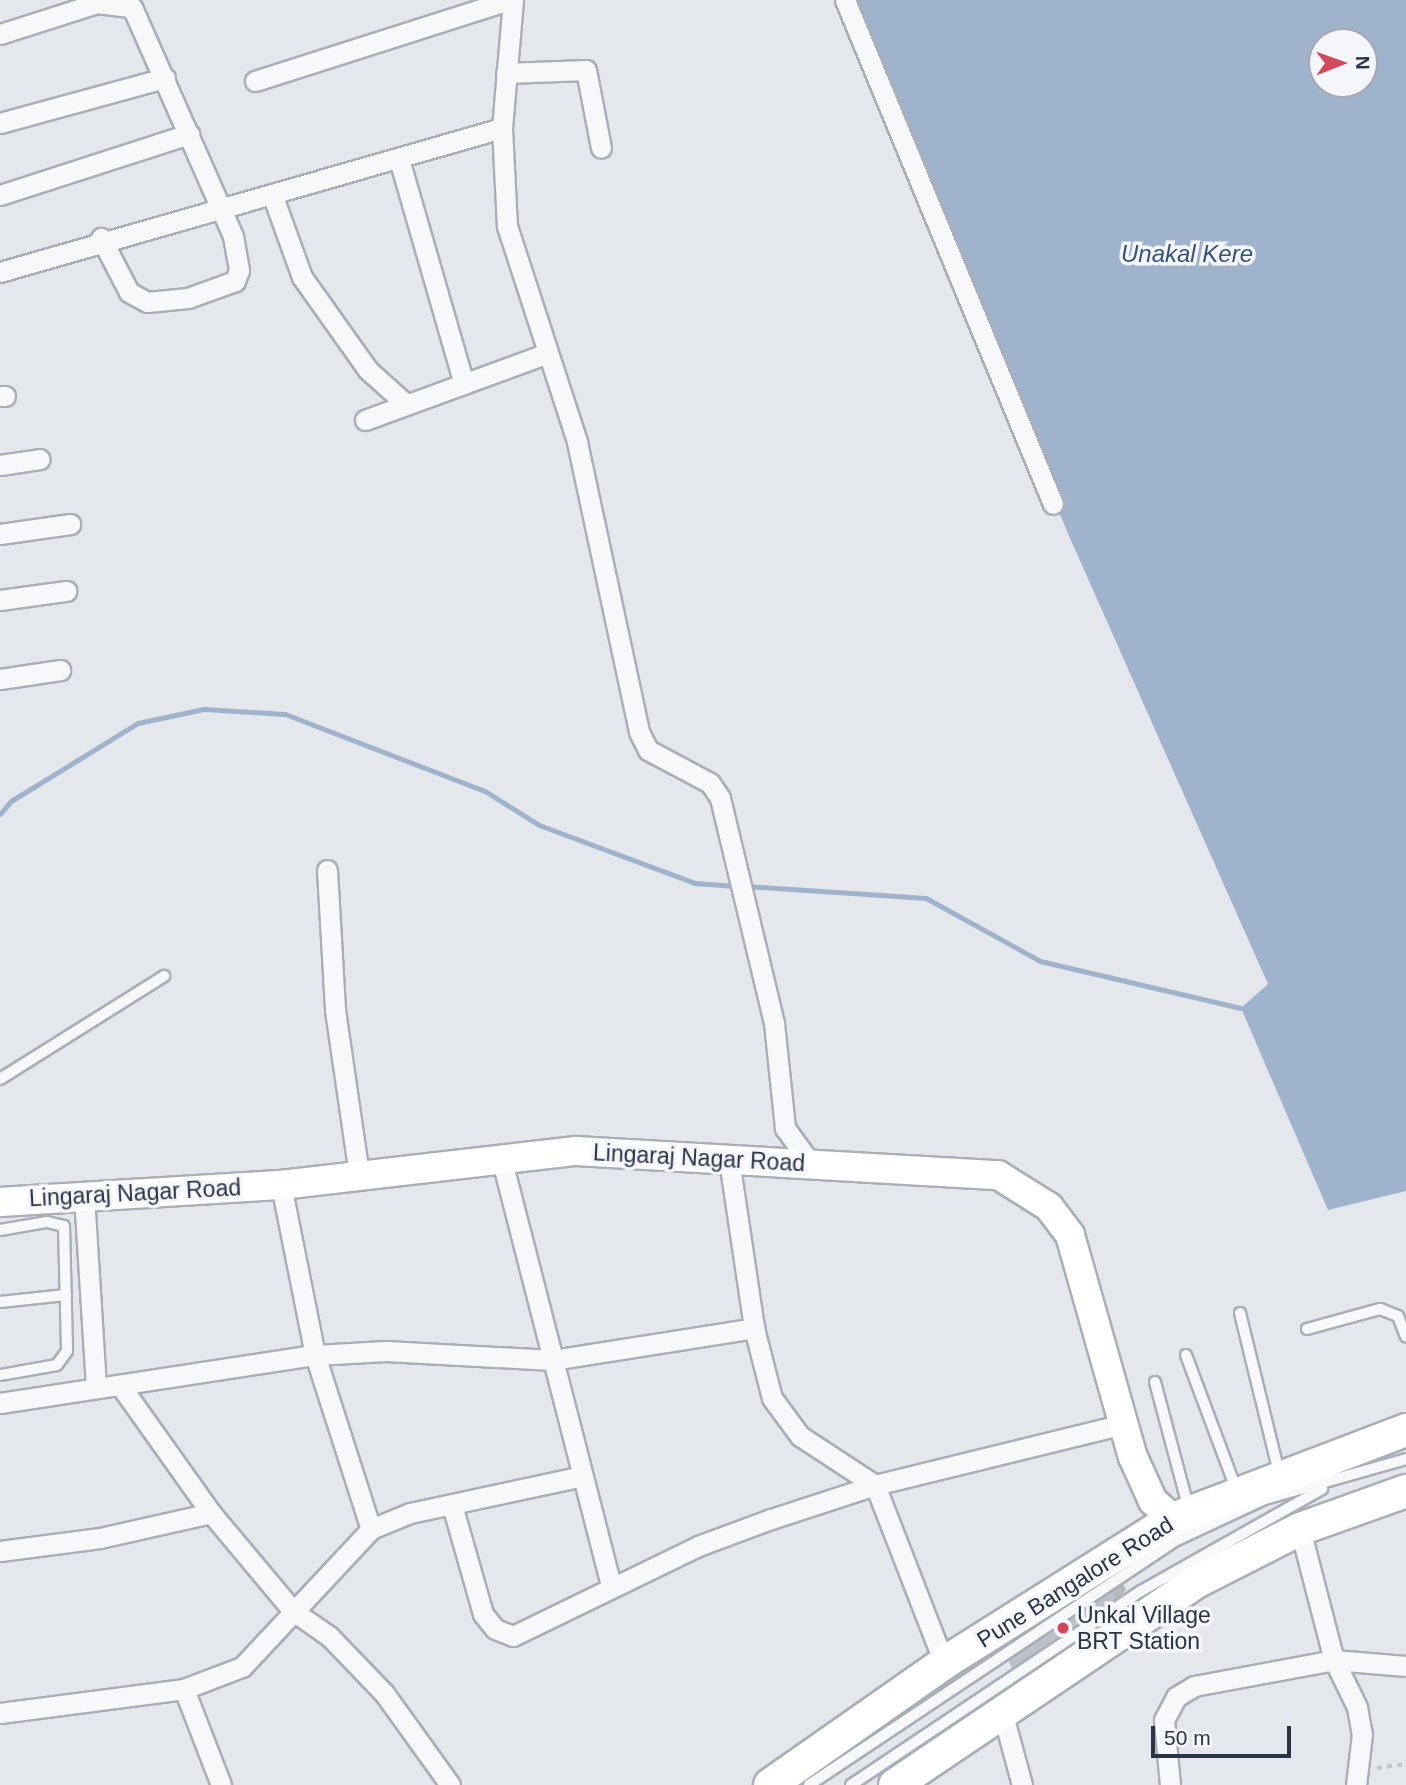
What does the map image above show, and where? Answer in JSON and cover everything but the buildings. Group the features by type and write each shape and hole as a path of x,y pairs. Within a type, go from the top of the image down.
{"main road":[{"name":"Pune Bangalore Road","path":"770,1785 944,1663 1181,1516 1279,1474 1406,1430"},
{"path":"898,1784 1149,1611 1300,1530 1406,1491"}],"street":[{"path":"255,81 511,0 502,128 507,226 545,354 577,442 639,732 648,751 710,783 736,869 774,1023 785,1128 811,1164"},
{"path":"845,0 1053,504"},
{"path":"0,34 97,3 124,1 132,7 219,205 239,270 235,281 188,298 161,304 129,292 101,238"},
{"path":"506,73 586,70 601,148"},
{"path":"0,123 165,78"},
{"path":"0,272 101,238 219,205 272,194 502,128"},
{"path":"0,195 189,134"},
{"path":"399,159 464,384"},
{"path":"272,194 302,276 368,370 407,405"},
{"path":"365,420 545,354"},
{"path":"0,465 40,459"},
{"path":"0,534 70,524"},
{"path":"0,600 66,591"},
{"path":"0,679 60,670"},
{"path":"327,870 335,1010 359,1174"},
{"name":"Lingaraj Nagar Road","path":"0,1202 281,1185 501,1157 610,1151 998,1175 1041,1200 1070,1235 1087,1278 1124,1424 1144,1485 1181,1516"},
{"path":"501,1157 611,1586"},
{"path":"729,1160 754,1328 785,1422 875,1485 944,1663"},
{"path":"281,1185 316,1355 371,1529"},
{"path":"84,1196 96,1388"},
{"path":"0,1403 316,1355 386,1351 553,1360 754,1328"},
{"path":"120,1385 211,1513 293,1611 329,1636 384,1693 450,1785"},
{"path":"452,1505 483,1614 504,1634 522,1634 611,1586 698,1546 875,1485 1124,1424"},
{"path":"0,1713 184,1689 242,1667 371,1529 452,1505 582,1476"},
{"path":"0,1551 100,1538 211,1513"},
{"path":"1300,1530 1334,1660 1357,1707 1359,1777"},
{"path":"1170,1785 1164,1720 1176,1697 1194,1686 1334,1660 1406,1666"},
{"path":"184,1689 221,1785"},
{"path":"1003,1714 1023,1785"}],"lane":[{"path":"0,1079 164,976"},
{"path":"0,1230 47,1222 64,1226 66,1295 64,1360 0,1375"},
{"path":"0,1302 66,1295"},
{"path":"1307,1329 1380,1309 1398,1316 1406,1337"},
{"path":"1240,1313 1279,1474"},
{"path":"1186,1355 1237,1491"},
{"path":"1155,1382 1181,1516"},
{"path":"809,1785 1177,1540 1265,1499 1329,1485 1406,1459"},
{"path":"851,1785 1141,1591 1329,1485"}],"path":[{"path":"1359,1777 1406,1764"}],"water":[{"name":"Unakal Kere","path":"848,0 1406,0 1406,1191 1328,1210 1241,1008 1268,984 1069,536"}],"waterway":[{"path":"0,814 11,801 138,723 204,709 285,714 485,791 539,825 695,883 735,886"},
{"path":"745,886 926,898 1040,961 1241,1008"}],"place":[{"name":"Unkal Village BRT Station","path":"1063,1628"}]}
